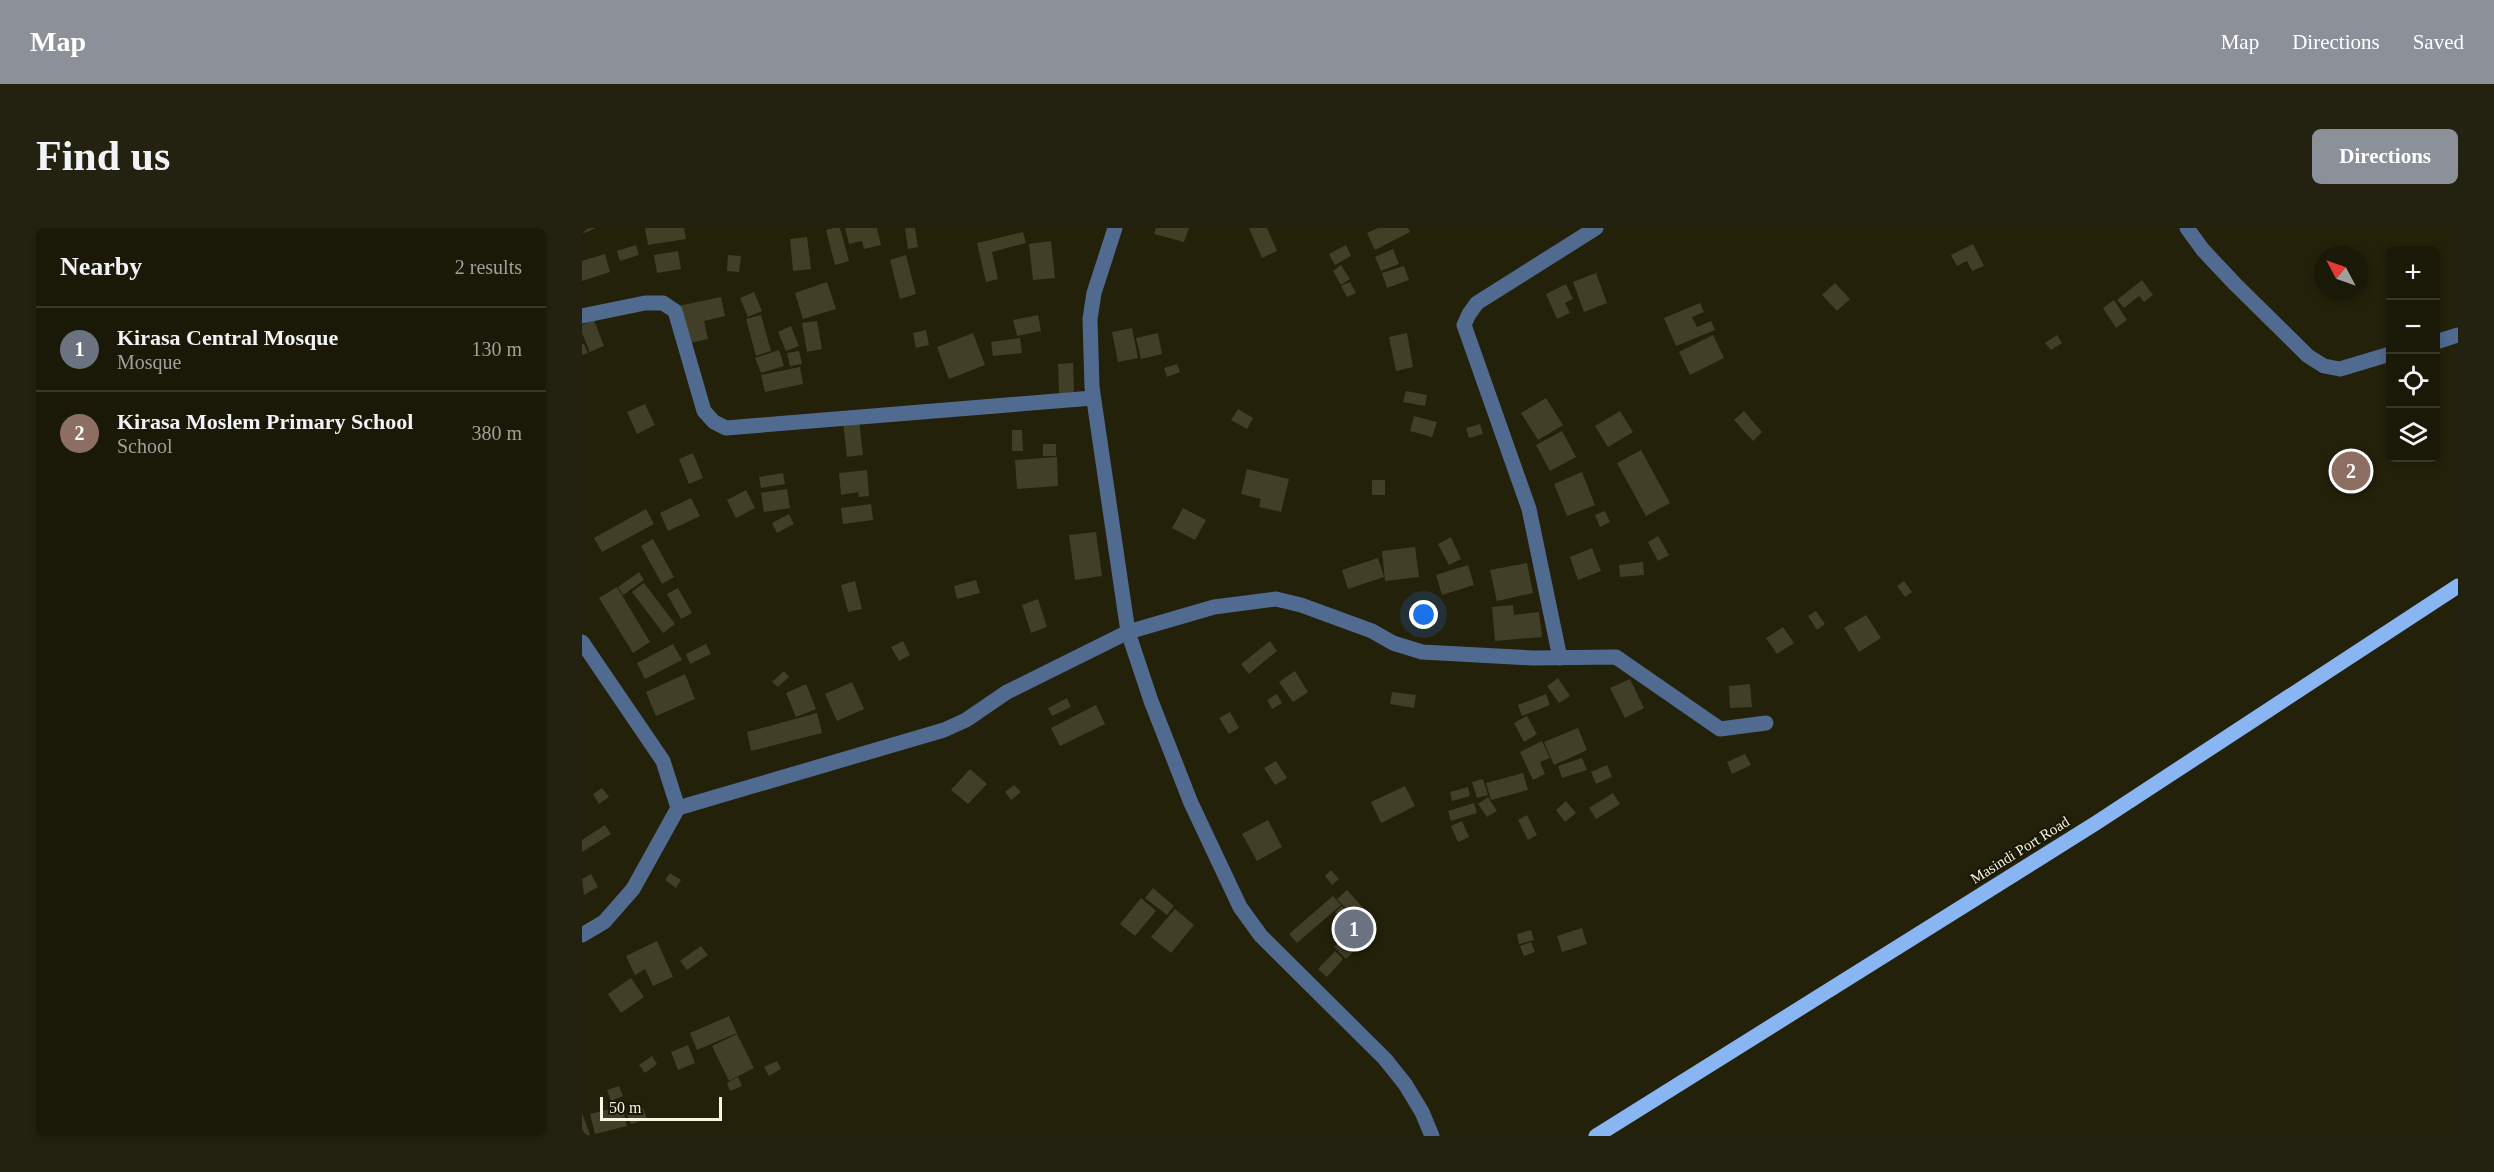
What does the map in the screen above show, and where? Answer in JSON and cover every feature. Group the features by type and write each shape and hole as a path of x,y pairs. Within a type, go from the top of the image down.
{"main road":[{"name":"Masindi Port Road","path":"1596,1136 2096,824 2458,586"}],"street":[{"path":"1115,228 1094,293 1090,319 1093,399 1128,632 1151,701 1191,803 1240,907 1261,936 1385,1059 1406,1084 1432,1136"},
{"path":"1560,658 1529,509 1464,326 1477,303 1596,228"},
{"path":"2187,228 2203,250 2235,284 2308,356 2324,366 2340,369 2386,355"},
{"path":"582,316 645,303 663,303 675,311 704,411 714,422 726,428 1093,399"},
{"path":"2440,341 2458,335"},
{"path":"582,935 604,922 633,889 678,808 944,730 966,720 1007,692 1128,632 1214,608 1276,599 1301,605 1422,652 1560,658 1616,657 1720,729 1766,723"},
{"path":"582,642 663,761 678,808"}],"building":[{"path":"582,228 596,228 582,234"},
{"path":"645,228 684,228 686,239 648,245"},
{"path":"840,228 849,261 835,265 826,230"},
{"path":"845,228 877,228 881,245 864,249 862,241 849,244"},
{"path":"905,228 915,228 918,247 908,249"},
{"path":"1156,228 1189,228 1184,242 1154,234"},
{"path":"1249,228 1267,228 1277,251 1262,258"},
{"path":"1378,228 1408,228 1410,232 1375,250 1367,233"},
{"path":"1023,232 1026,243 992,252 998,279 986,282 977,243"},
{"path":"807,237 811,269 793,271 790,239"},
{"path":"1051,241 1055,278 1033,280 1029,244"},
{"path":"1973,244 1984,266 1972,271 1967,261 1957,266 1951,255"},
{"path":"636,245 639,255 620,261 617,251"},
{"path":"1346,245 1351,256 1335,265 1329,254"},
{"path":"1393,249 1399,264 1381,271 1375,257"},
{"path":"678,251 681,269 657,273 654,255"},
{"path":"605,254 610,272 582,281 582,261"},
{"path":"728,255 741,256 739,272 727,271"},
{"path":"906,255 916,294 900,299 890,260"},
{"path":"1341,265 1350,279 1341,285 1333,271"},
{"path":"1404,266 1409,280 1387,288 1382,273"},
{"path":"1596,273 1607,303 1584,312 1573,282"},
{"path":"2142,280 2153,295 2144,302 2139,296 2124,308 2117,300"},
{"path":"827,282 836,309 803,319 795,293"},
{"path":"1350,282 1356,293 1347,297 1341,286"},
{"path":"1835,283 1850,299 1837,311 1822,295"},
{"path":"1566,284 1573,299 1565,303 1570,313 1557,319 1546,294"},
{"path":"754,292 762,311 748,317 740,298"},
{"path":"721,297 725,316 704,321 708,339 686,344 678,306"},
{"path":"2114,300 2127,320 2116,328 2103,308"},
{"path":"1700,303 1704,312 1692,317 1697,327 1711,321 1715,330 1676,346 1664,318"},
{"path":"761,315 771,351 756,356 746,319"},
{"path":"1038,315 1041,331 1017,336 1013,320"},
{"path":"594,320 604,346 590,352 582,333 582,325"},
{"path":"817,321 822,349 807,352 802,323"},
{"path":"791,326 799,346 786,351 778,332"},
{"path":"1132,328 1138,358 1118,362 1112,332"},
{"path":"926,330 929,345 916,348 913,333"},
{"path":"973,333 985,365 949,379 937,347"},
{"path":"1158,333 1162,354 1141,359 1136,338"},
{"path":"1407,333 1413,367 1396,371 1389,337"},
{"path":"1713,335 1724,358 1690,375 1679,352"},
{"path":"2057,335 2062,343 2051,350 2045,343"},
{"path":"1020,338 1022,353 993,356 991,342"},
{"path":"582,344 588,353 582,355"},
{"path":"779,350 784,366 761,373 755,358"},
{"path":"799,351 802,364 790,366 787,353"},
{"path":"1073,363 1074,393 1059,394 1058,364"},
{"path":"1177,364 1180,372 1167,377 1164,368"},
{"path":"800,367 803,384 765,392 761,375"},
{"path":"1406,391 1427,395 1425,406 1403,402"},
{"path":"1546,398 1563,425 1538,440 1521,413"},
{"path":"645,404 655,425 637,434 627,412"},
{"path":"1238,409 1253,418 1247,429 1231,420"},
{"path":"1620,411 1633,432 1608,447 1595,426"},
{"path":"1744,411 1762,432 1753,441 1734,420"},
{"path":"1414,416 1437,422 1432,437 1410,431"},
{"path":"859,420 863,455 847,457 843,422"},
{"path":"1480,424 1483,434 1469,438 1466,428"},
{"path":"1012,430 1022,430 1023,451 1012,451"},
{"path":"1562,431 1576,457 1550,471 1536,445"},
{"path":"1043,444 1056,444 1056,456 1043,456"},
{"path":"1641,450 1670,503 1646,516 1617,463"},
{"path":"693,453 703,478 689,484 679,459"},
{"path":"1057,457 1058,486 1017,489 1015,460"},
{"path":"1247,469 1289,479 1281,512 1259,507 1261,499 1241,494"},
{"path":"867,470 869,496 859,497 858,492 841,495 839,473"},
{"path":"1582,472 1595,505 1567,516 1554,484"},
{"path":"783,473 785,484 761,488 759,477"},
{"path":"1372,480 1385,480 1385,495 1372,495"},
{"path":"787,489 790,508 764,512 761,493"},
{"path":"746,490 755,508 736,518 727,500"},
{"path":"691,498 700,516 668,531 660,513"},
{"path":"871,504 873,520 843,524 841,508"},
{"path":"1183,508 1206,520 1195,540 1172,528"},
{"path":"646,509 654,524 602,552 594,538"},
{"path":"1605,511 1610,522 1600,527 1595,515"},
{"path":"789,514 794,524 777,533 772,523"},
{"path":"1096,532 1102,576 1075,580 1069,535"},
{"path":"1658,536 1669,555 1658,561 1648,542"},
{"path":"1451,537 1461,559 1449,565 1438,544"},
{"path":"653,539 674,577 662,584 641,546"},
{"path":"1415,547 1419,577 1385,581 1382,551"},
{"path":"1592,548 1601,571 1578,580 1570,557"},
{"path":"1378,558 1384,577 1348,589 1342,570"},
{"path":"1643,562 1644,575 1620,577 1619,565"},
{"path":"1527,563 1533,593 1497,601 1490,570"},
{"path":"1468,565 1474,585 1442,595 1436,575"},
{"path":"639,572 644,580 623,595 618,587"},
{"path":"976,580 980,593 957,599 954,586"},
{"path":"855,581 862,609 848,612 841,585"},
{"path":"1904,581 1912,592 1905,597 1897,586"},
{"path":"644,583 675,624 663,633 632,592"},
{"path":"617,587 650,642 633,653 599,598"},
{"path":"678,588 692,613 681,619 667,594"},
{"path":"1038,599 1047,627 1031,633 1022,605"},
{"path":"1513,605 1514,615 1539,612 1542,637 1495,641 1492,607"},
{"path":"1816,611 1825,624 1817,630 1808,616"},
{"path":"1866,615 1881,638 1859,652 1844,628"},
{"path":"1783,627 1794,643 1777,654 1766,638"},
{"path":"903,641 910,655 899,661 891,647"},
{"path":"1270,641 1277,651 1249,674 1241,664"},
{"path":"673,644 682,660 645,679 637,663"},
{"path":"706,644 711,654 690,664 686,654"},
{"path":"784,671 789,677 778,687 772,682"},
{"path":"1295,671 1308,692 1293,702 1279,682"},
{"path":"685,674 695,699 656,716 646,692"},
{"path":"1558,678 1570,696 1559,703 1547,686"},
{"path":"1630,679 1644,708 1625,718 1610,688"},
{"path":"852,682 864,709 837,721 825,694"},
{"path":"806,684 816,709 796,717 786,693"},
{"path":"1750,684 1752,707 1730,708 1729,686"},
{"path":"1392,692 1416,695 1414,708 1390,704"},
{"path":"1277,694 1282,703 1272,709 1267,700"},
{"path":"1546,694 1550,705 1522,716 1518,705"},
{"path":"1067,698 1071,707 1052,716 1048,708"},
{"path":"1096,705 1105,724 1060,746 1051,728"},
{"path":"1230,712 1239,728 1229,734 1219,718"},
{"path":"817,713 822,733 751,751 747,732"},
{"path":"1527,716 1537,734 1524,742 1514,723"},
{"path":"1578,728 1587,750 1554,765 1544,742"},
{"path":"1542,741 1550,758 1540,762 1545,774 1533,780 1520,752"},
{"path":"1745,754 1751,765 1732,774 1727,762"},
{"path":"1582,758 1587,770 1562,778 1558,766"},
{"path":"1276,761 1287,778 1275,785 1264,768"},
{"path":"1607,765 1612,777 1596,784 1591,772"},
{"path":"970,769 987,784 968,804 951,790"},
{"path":"1523,773 1528,790 1491,800 1486,783"},
{"path":"1483,779 1488,795 1477,798 1472,782"},
{"path":"1014,785 1021,792 1011,800 1005,792"},
{"path":"1405,786 1415,806 1381,823 1371,802"},
{"path":"1468,787 1470,796 1452,801 1450,792"},
{"path":"602,788 609,797 599,804 593,794"},
{"path":"1613,793 1620,804 1596,819 1589,808"},
{"path":"1488,797 1497,811 1487,817 1478,804"},
{"path":"1566,801 1576,813 1565,822 1556,810"},
{"path":"1474,803 1477,813 1451,821 1448,811"},
{"path":"1527,815 1537,835 1528,840 1518,820"},
{"path":"1268,820 1282,847 1257,861 1242,834"},
{"path":"1462,821 1469,837 1458,842 1451,826"},
{"path":"605,825 611,834 582,852 582,840"},
{"path":"1331,870 1339,879 1332,885 1325,876"},
{"path":"670,873 681,880 676,888 665,880"},
{"path":"591,874 598,887 584,895 582,879"},
{"path":"1153,888 1174,906 1167,915 1145,898"},
{"path":"1347,890 1377,923 1368,932 1337,899"},
{"path":"1333,896 1341,905 1297,943 1289,934"},
{"path":"1141,898 1156,911 1135,936 1120,924"},
{"path":"1342,906 1349,914 1343,921 1335,912"},
{"path":"1175,909 1194,925 1171,953 1151,937"},
{"path":"1582,928 1587,944 1562,952 1557,936"},
{"path":"1531,930 1534,940 1519,944 1517,934"},
{"path":"1347,933 1360,945 1346,959 1334,947"},
{"path":"657,941 673,977 653,986 645,969 635,975 626,956"},
{"path":"1531,942 1535,952 1524,956 1520,946"},
{"path":"701,946 708,955 687,970 680,961"},
{"path":"1335,951 1343,959 1327,977 1318,969"},
{"path":"631,978 644,997 621,1013 608,994"},
{"path":"729,1016 737,1033 697,1050 690,1033"},
{"path":"737,1034 754,1068 729,1081 712,1046"},
{"path":"688,1045 695,1063 678,1070 671,1052"},
{"path":"652,1056 657,1064 645,1073 639,1065"},
{"path":"777,1061 781,1069 769,1076 764,1067"},
{"path":"738,1077 742,1086 730,1091 727,1083"},
{"path":"619,1086 623,1096 611,1101 607,1090"},
{"path":"622,1106 627,1126 595,1134 590,1114"},
{"path":"643,1108 647,1119 631,1124 627,1114"},
{"path":"582,1113 590,1135 589,1136 582,1136"}],"place":[{"name":"Kirasa Moslem Primary School","path":"2351,471"},
{"name":"Kirasa Central Mosque","path":"1354,929"}]}
